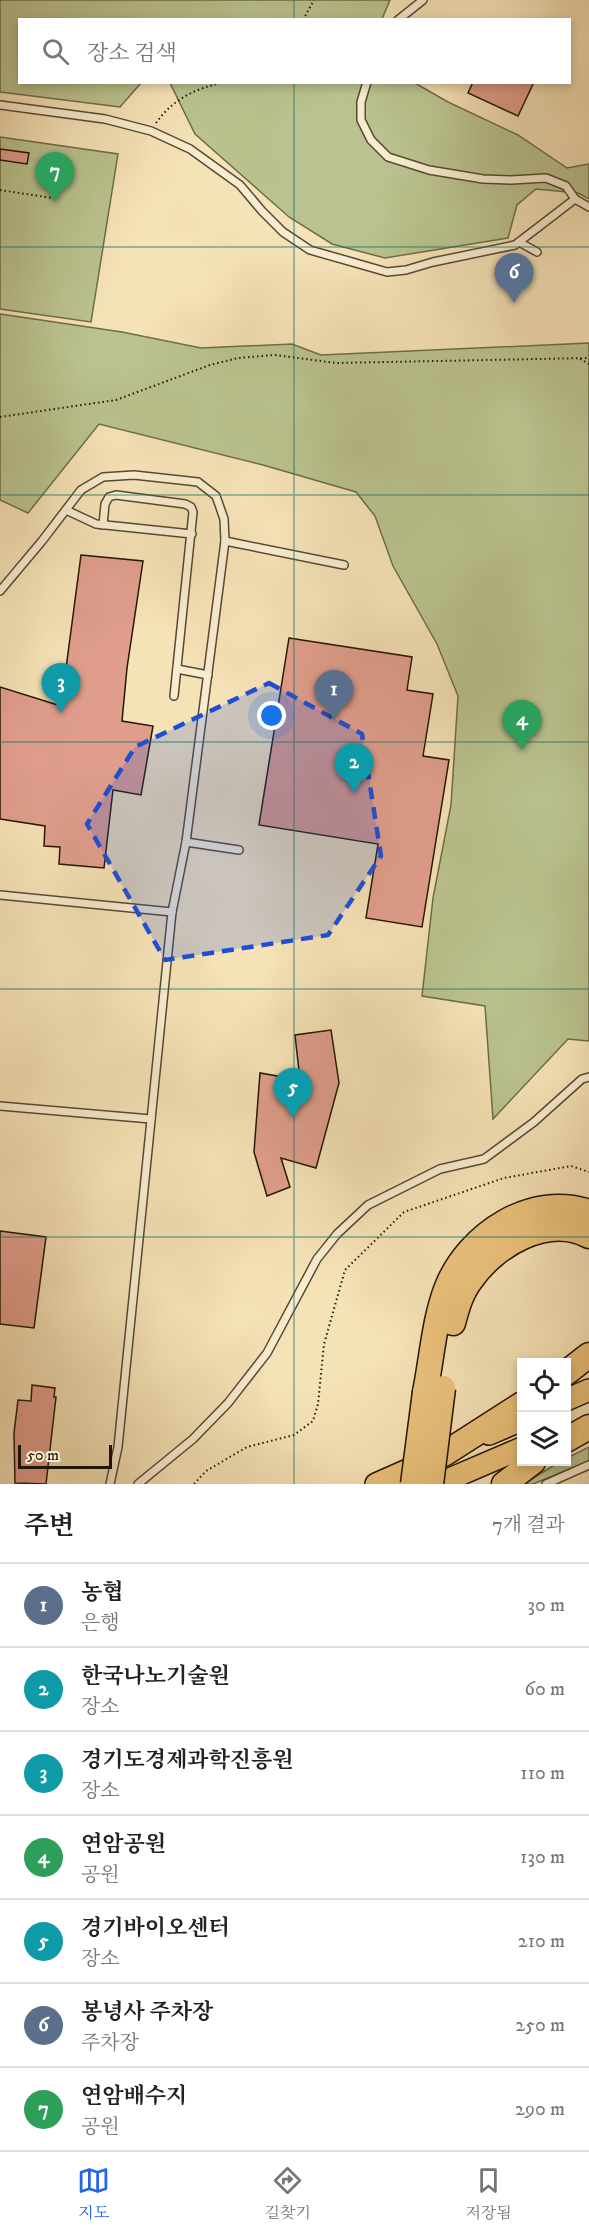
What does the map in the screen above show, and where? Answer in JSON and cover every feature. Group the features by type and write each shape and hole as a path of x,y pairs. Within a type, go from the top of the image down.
{"highway":[{"path":"431,1484 434,1390 444,1294 455,1271 476,1245 504,1223 529,1211 560,1207 589,1212"},
{"path":"413,1484 434,1390 458,1306 463,1292 478,1270 498,1252 532,1234 556,1228 589,1236"},
{"path":"571,1370 589,1355"},
{"path":"444,1454 517,1407"},
{"path":"571,1438 589,1427"},
{"path":"504,1484 527,1466"}],"main road":[{"path":"571,1398 589,1390"},
{"path":"571,1427 589,1419"},
{"path":"376,1484 517,1422"},
{"path":"438,1484 517,1450"}],"lane":[{"path":"401,18 423,0"},
{"path":"366,84 361,102 361,120 371,140 387,157 429,170 483,179 546,178 566,186 575,199 589,207"},
{"path":"0,105 105,119 151,131 190,149 240,185 262,212 283,232 310,250 387,272 406,270 515,245 575,199"},
{"path":"519,242 537,252"},
{"path":"0,591 81,490 103,477 134,475 198,482 216,496 224,519 225,541 186,842 172,912 118,1447 110,1484"},
{"path":"103,525 105,504 109,497 116,495 185,504 191,507 193,512 192,534 174,696"},
{"path":"66,510 103,525 192,534"},
{"path":"225,541 344,565"},
{"path":"177,669 208,675"},
{"path":"186,842 239,850"},
{"path":"0,895 172,912"},
{"path":"138,1484 193,1439 228,1403 267,1353 317,1259 336,1234 368,1205 440,1169 484,1159 534,1122 582,1079 589,1077"},
{"path":"0,1106 152,1119"},
{"path":"546,1484 589,1465"}],"path":[{"path":"304,18 314,0"},
{"path":"151,131 162,115 174,104 196,89 216,84"},
{"path":"0,190 52,198"},
{"path":"0,417 117,400 210,365 238,358 275,355 336,363 589,358"},
{"path":"580,359 589,364"},
{"path":"194,1484 206,1471 247,1447 294,1435 313,1421 318,1404 324,1344 345,1270 404,1212 504,1178 571,1166 589,1172"}],"highlighted area":[{"path":"269,683 362,734 381,856 328,935 165,960 87,824 135,747"}],"green space":[{"path":"0,0 390,0 382,18 18,18 18,84 140,84 120,107 0,92"},
{"path":"170,84 417,84 448,102 518,135 567,168 589,164 589,199 578,193 536,189 517,205 508,238 385,258 332,244 289,217 195,134"},
{"path":"0,137 118,154 91,322 0,309"},
{"path":"0,314 122,332 201,348 292,344 321,355 589,343 589,1041 568,1039 493,1119 485,1006 422,996 433,898 451,805 458,696 437,644 393,566 375,516 356,492 263,465 99,424 28,513 0,500"},
{"path":"589,1447 589,1461 533,1484 524,1484 553,1466 571,1466 571,1456"}],"building":[{"path":"472,84 533,84 518,116 468,93"},
{"path":"0,149 29,153 27,164 0,160"},
{"path":"81,555 143,561 127,668 122,721 153,726 141,795 113,790 104,868 59,864 60,847 44,846 45,826 0,819 0,687 61,706"},
{"path":"289,638 412,657 407,690 433,694 423,756 449,760 422,927 366,918 378,844 259,825"},
{"path":"331,1030 339,1083 316,1168 281,1158 290,1187 267,1196 254,1152 260,1073 300,1080 295,1035"},
{"path":"0,1231 46,1237 34,1328 0,1324"},
{"path":"32,1385 55,1388 54,1397 56,1397 46,1484 15,1483 14,1433 18,1400 31,1401"}],"place":[{"name":"연암배수지","path":"55,202"},
{"name":"봉녕사 주차장","path":"514,303"},
{"name":"경기도경제과학진흥원","path":"61,713"},
{"name":"농협","path":"334,720"},
{"name":"연암공원","path":"522,750"},
{"name":"한국나노기술원","path":"354,793"},
{"name":"경기바이오센터","path":"293,1118"}]}
